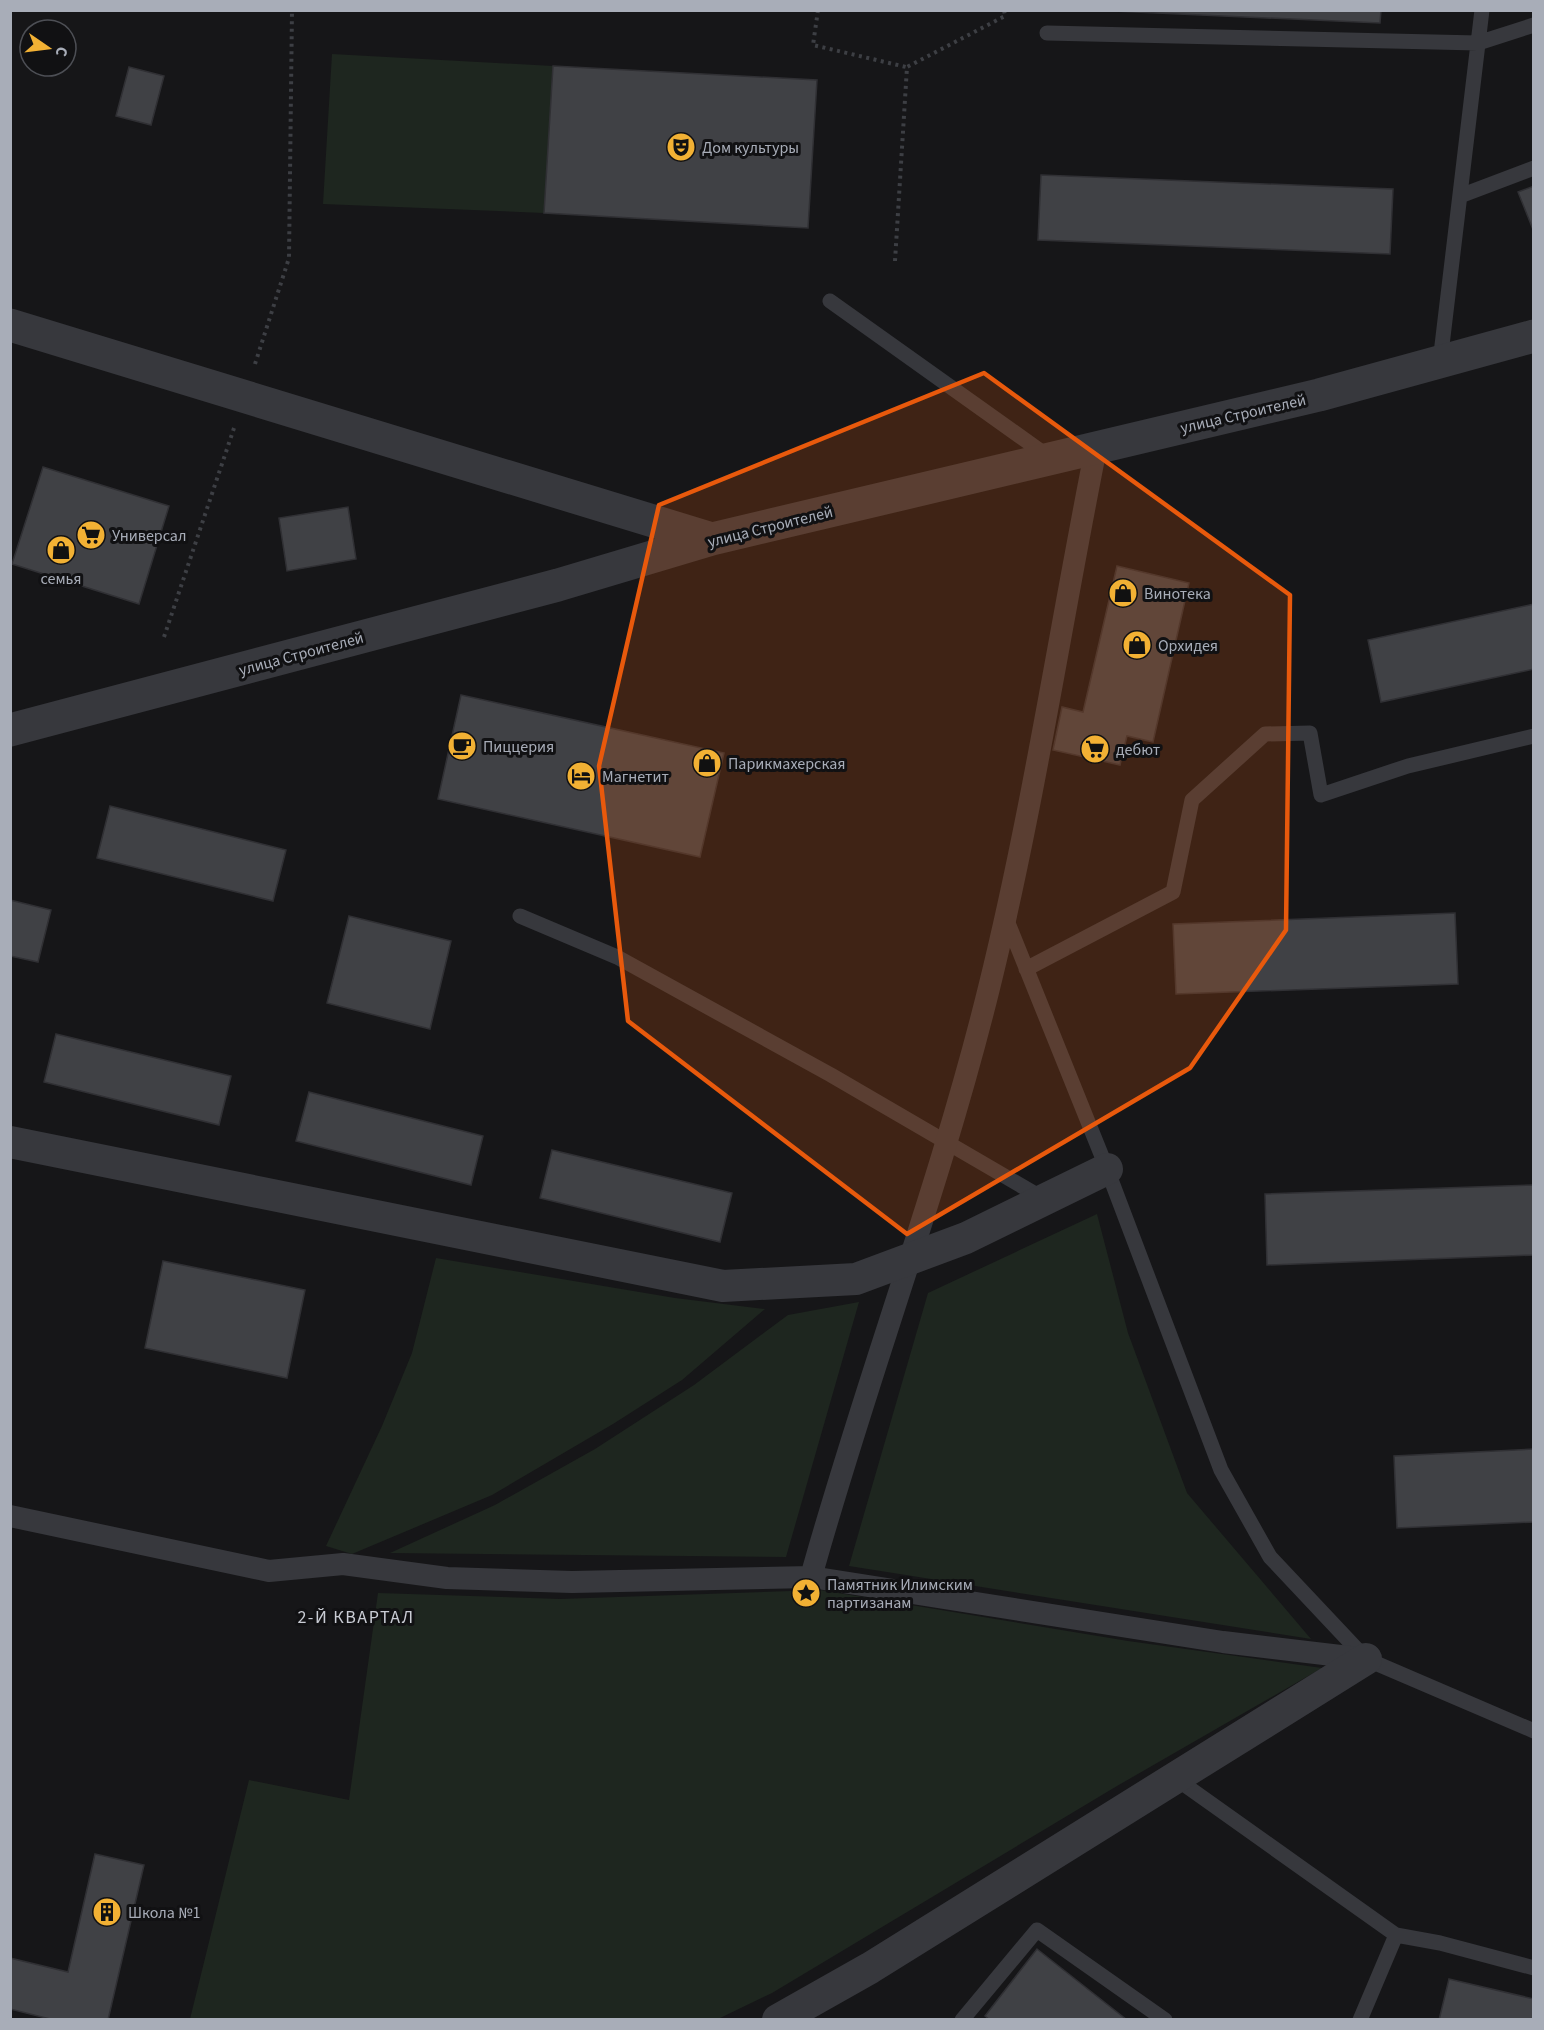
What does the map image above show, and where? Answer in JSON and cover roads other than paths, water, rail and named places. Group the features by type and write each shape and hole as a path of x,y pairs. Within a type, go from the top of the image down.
{"street":[{"path":"10,325 712,539"},
{"name":"улица Строителей","path":"10,730 546,588 712,539 1319,395 1533,336"},
{"path":"811,1577 946,1142 989,987 1025,821 1096,448"},
{"path":"10,1142 723,1286 856,1279 966,1238 1107,1169"},
{"path":"10,1516 269,1571 343,1564 447,1578 549,1581 811,1577 1223,1642 1366,1659"},
{"path":"778,2019 870,1968 1366,1659"}],"lane":[{"path":"1440,362 1482,10"},
{"path":"1047,33 1478,43 1533,26"},
{"path":"1460,196 1533,168"},
{"path":"830,301 1051,459"},
{"path":"1026,969 1173,892 1192,800 1265,734 1310,733 1321,795 1408,766 1533,736"},
{"path":"1004,914 1107,1169 1221,1470 1270,1557 1366,1659 1533,1731"},
{"path":"520,916 617,957 1044,1199"},
{"path":"1175,1778 1396,1935 1440,1943 1533,1968"},
{"path":"962,2019 1037,1930 1165,2019"},
{"path":"1360,2019 1396,1935"}],"place":[{"name":"Дом культуры","path":"681,147"},
{"name":"Универсал","path":"91,535"},
{"name":"семья","path":"61,550"},
{"name":"Винотека","path":"1123,593"},
{"name":"Орхидея","path":"1137,645"},
{"name":"Пиццерия","path":"462,746"},
{"name":"дебют","path":"1095,749"},
{"name":"Парикмахерская","path":"707,763"},
{"name":"Магнетит","path":"581,776"},
{"name":"Памятник Илимским партизанам","path":"806,1593"},
{"name":"Школа №1","path":"107,1912"}],"district":[{"name":"2-Й КВАРТАЛ","path":"356,1617"}]}
